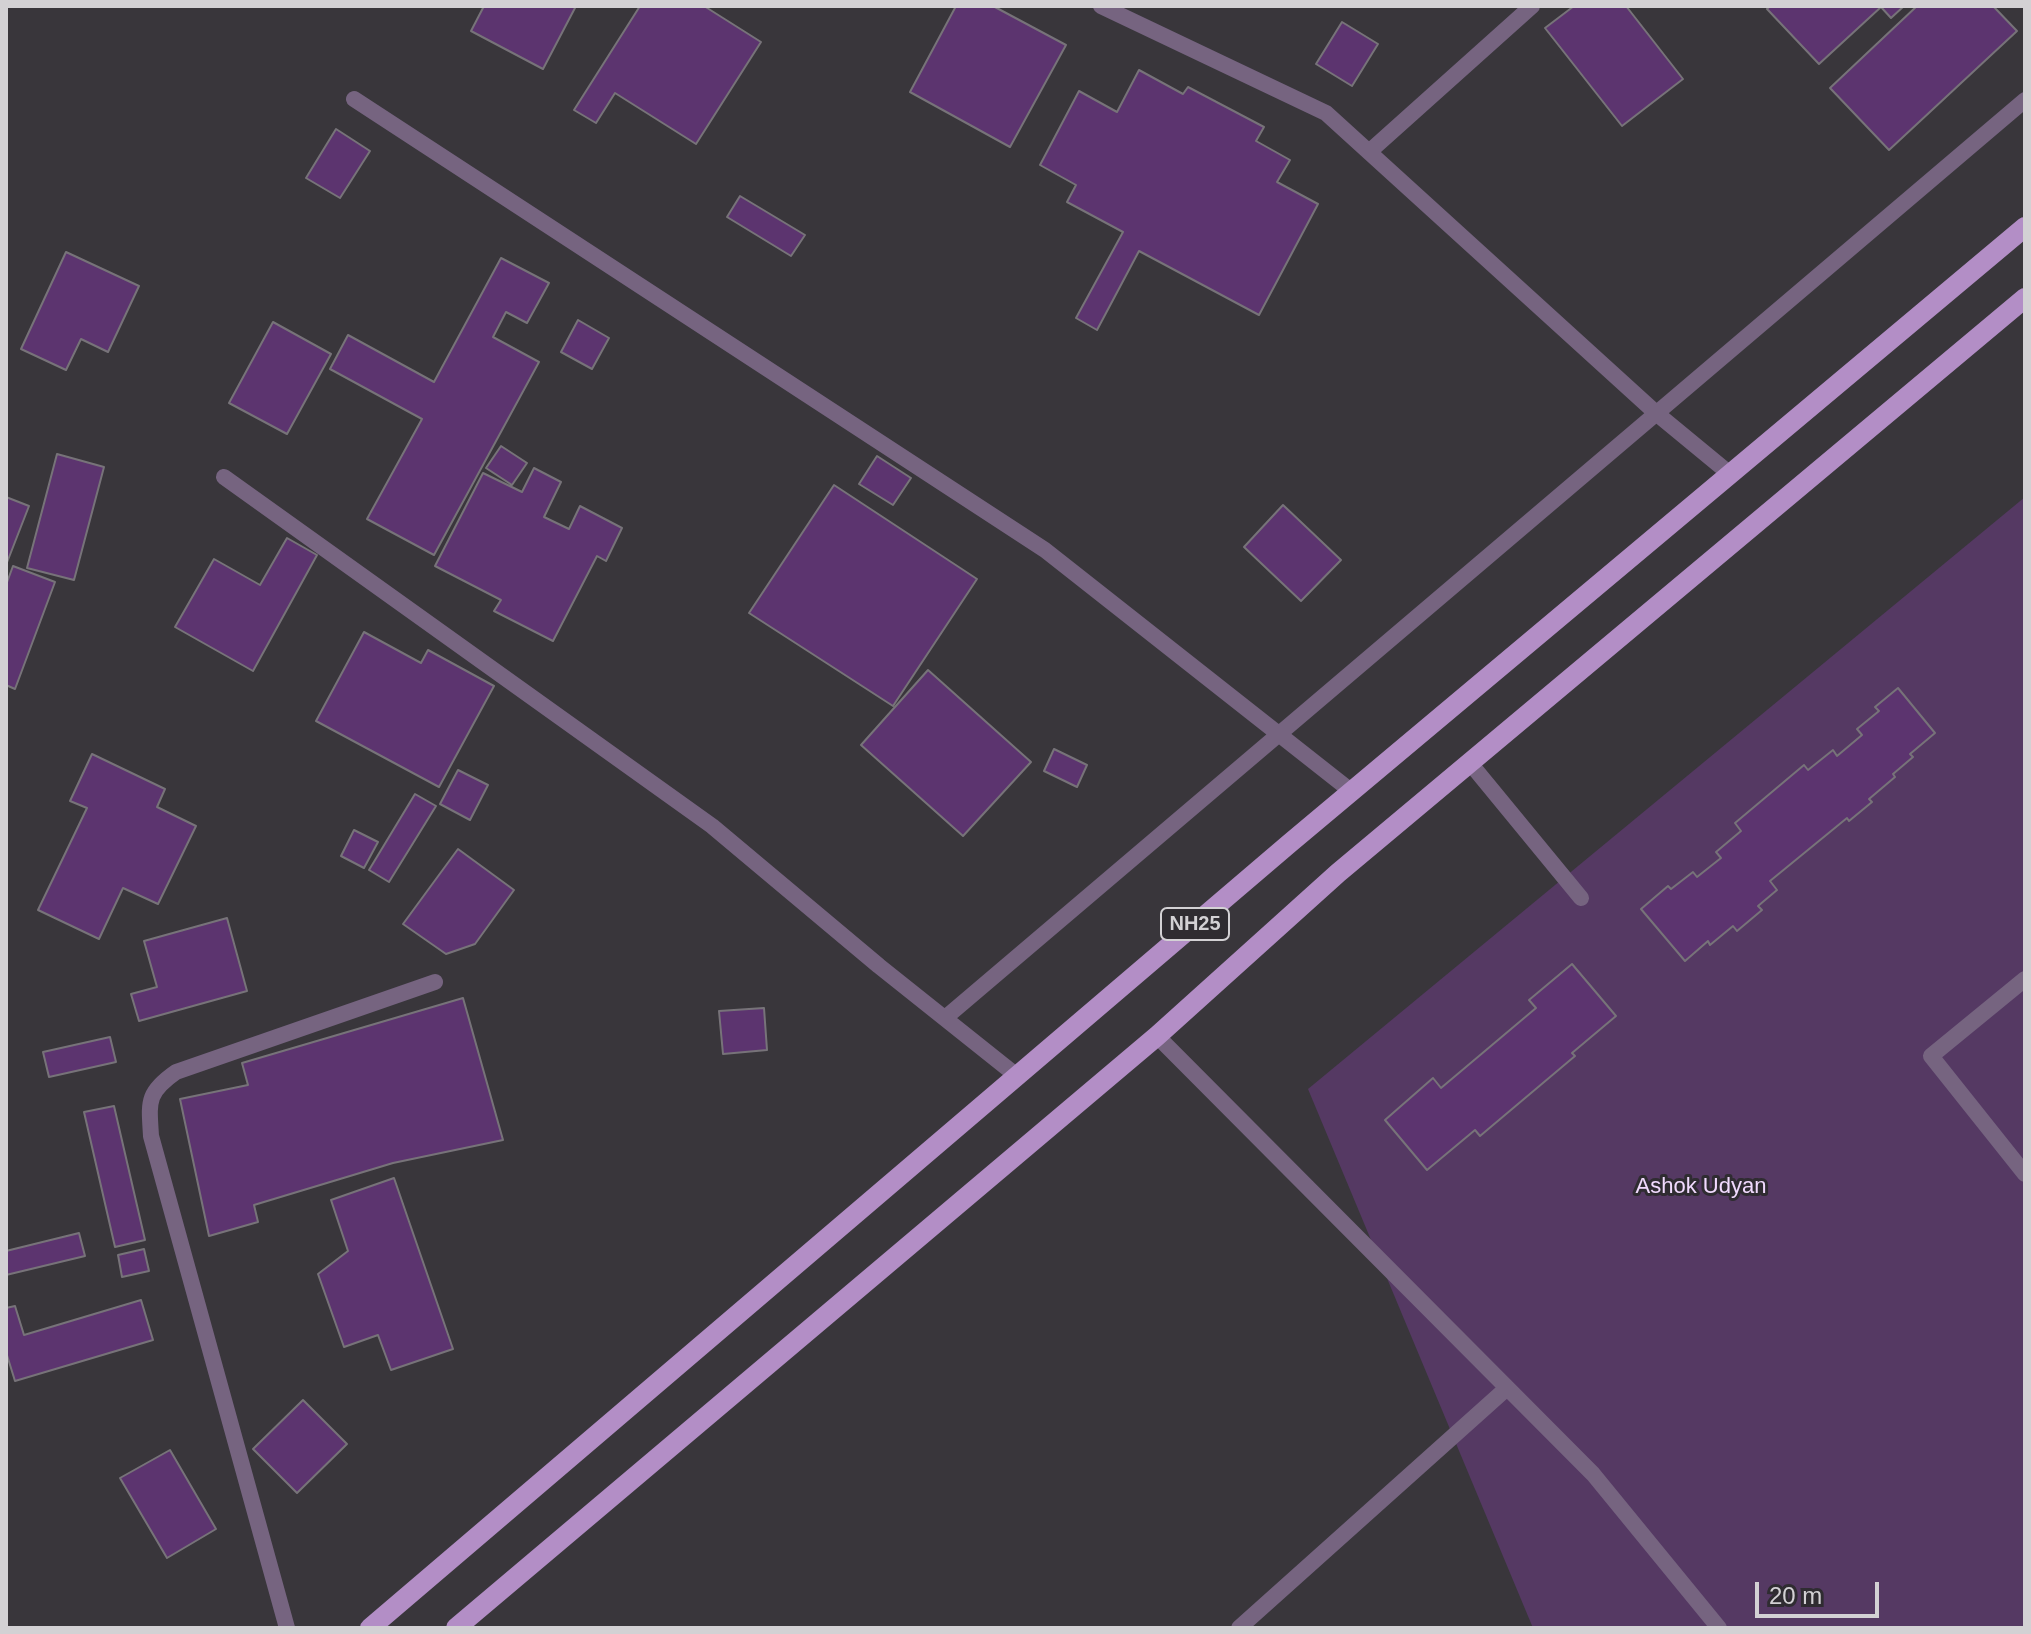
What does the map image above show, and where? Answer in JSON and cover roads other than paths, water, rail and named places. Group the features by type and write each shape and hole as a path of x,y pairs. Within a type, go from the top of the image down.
{"main road":[{"name":"NH25","path":"370,1628 1351,791 2025,227"},
{"name":"NH25","path":"456,1628 1157,1036 1338,873 2025,298"}],"street":[{"path":"1101,6 1326,113 1656,413 1730,474"},
{"path":"1369,152 1532,6"},
{"path":"354,99 1045,550 1351,791"},
{"path":"945,1018 2025,100"},
{"path":"224,477 712,826 1017,1076"},
{"path":"1470,763 1581,898"},
{"path":"2025,979 1931,1056 2025,1174"},
{"path":"287,1628 151,1136 149,1105 157,1085 176,1072 435,982"},
{"path":"1157,1036 1593,1474 1719,1628"},
{"path":"1239,1628 1507,1388"}],"park label":[{"name":"Ashok Udyan","path":"1701,1187"}]}
